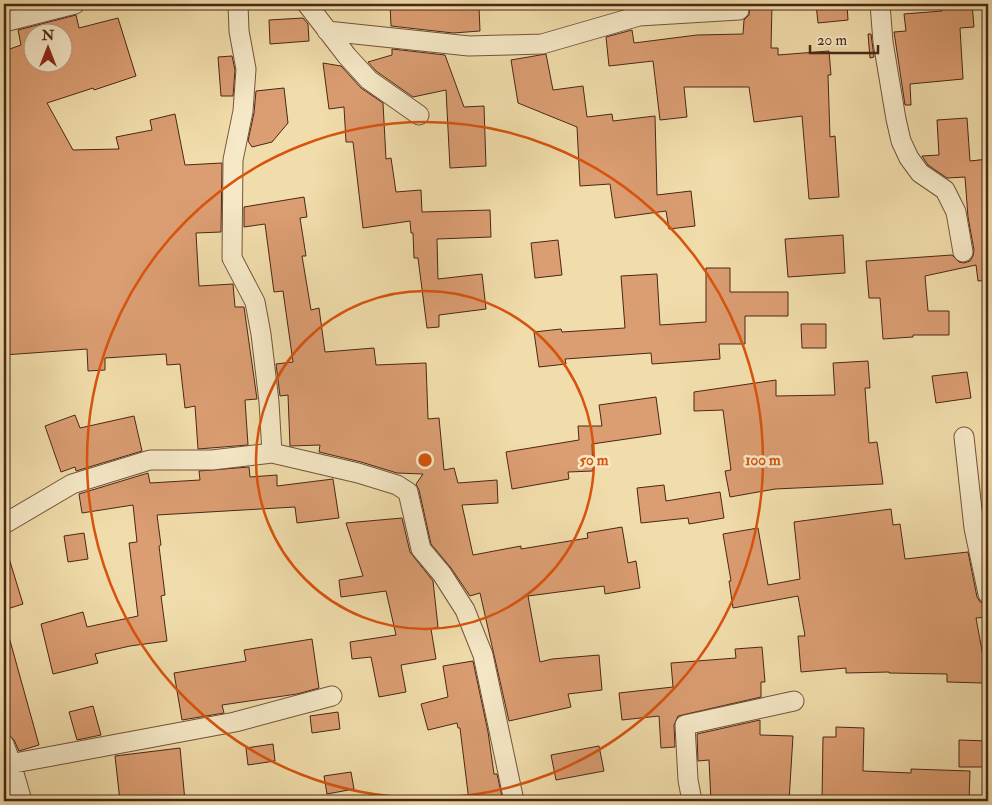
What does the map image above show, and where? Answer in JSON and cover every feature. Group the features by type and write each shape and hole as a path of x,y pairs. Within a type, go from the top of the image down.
{"street":[{"path":"4,22 75,4"},
{"path":"238,4 239,31 246,69 243,110 233,160 232,258 255,302 261,334 269,402 272,453"},
{"path":"307,4 347,56 369,80 419,115"},
{"path":"327,31 468,46 542,44 639,16 738,10 739,4"},
{"path":"880,4 883,42 901,141 909,158 920,173 945,190 956,212 963,252"},
{"path":"964,438 981,526 988,594"},
{"path":"4,524 72,484 150,460 212,460 272,453 358,473 397,485 408,492 421,548 442,574 465,610 483,655 514,801"},
{"path":"7,764 235,722 332,696"},
{"path":"692,801 688,780 685,726 794,701"},
{"path":"4,744 7,764 22,801"}],"building":[{"path":"390,4 448,4 448,9 479,7 480,31 453,33 391,26"},
{"path":"750,4 772,4 771,48 778,48 778,55 829,51 831,75 828,75 830,137 835,136 839,197 809,199 802,116 754,122 749,87 684,87 687,117 660,120 653,61 609,66 606,37 632,30 634,43 697,35 743,34 744,20 749,15"},
{"path":"816,4 847,4 848,20 818,23"},
{"path":"972,4 974,27 960,28 963,79 910,84 911,105 905,105 894,32 906,31 904,14 942,11 942,6"},
{"path":"76,15 79,28 118,18 136,76 47,103 73,150 119,149 116,137 152,130 150,120 175,114 185,165 222,163 221,232 196,233 199,286 233,284 235,307 244,307 257,399 245,400 248,445 198,449 195,406 185,408 180,364 167,365 166,354 105,358 105,370 88,371 87,349 4,355 4,51 21,45 18,30 22,29 22,72 72,72 72,22 49,22"},
{"path":"303,18 308,24 309,41 270,44 269,20"},
{"path":"868,34 871,34 874,57 870,58"},
{"path":"392,49 445,55 464,107 484,106 486,166 450,168 446,90 413,97 376,71 368,62 392,55"},
{"path":"546,54 553,90 583,86 587,117 612,114 613,121 655,116 657,195 691,191 695,226 669,229 666,211 615,218 610,184 580,186 577,127 518,103 511,60"},
{"path":"232,56 235,70 233,96 221,96 218,57"},
{"path":"323,63 341,66 361,88 383,103 386,159 391,158 396,192 421,190 422,212 490,210 491,237 437,239 438,279 482,274 486,309 439,315 439,327 427,328 418,258 414,258 413,233 411,233 410,221 363,228 353,142 346,142 344,107 329,109"},
{"path":"284,88 288,123 272,142 252,147 248,141 254,113 256,91"},
{"path":"967,118 970,161 988,159 988,280 978,281 976,265 925,276 928,311 949,311 949,335 913,335 913,337 883,339 880,298 869,298 866,261 952,255 959,262 964,263 970,261 973,256 974,250 968,217 965,177 947,178 928,165 922,156 939,155 937,120"},
{"path":"304,197 307,217 300,218 306,256 302,256 311,310 319,308 325,352 374,348 376,365 426,363 428,419 439,418 444,470 454,468 458,483 497,480 498,503 462,505 473,555 521,546 521,549 588,538 587,533 622,527 628,563 636,561 640,588 605,594 604,586 528,596 540,662 552,659 599,655 602,690 568,694 571,707 509,721 480,593 470,596 451,568 431,544 416,484 423,474 397,473 319,452 320,445 290,446 288,395 280,396 276,364 293,362 283,291 274,292 265,224 244,227 244,207"},
{"path":"843,235 845,273 788,277 785,239"},
{"path":"558,240 562,275 535,278 531,243"},
{"path":"706,268 730,268 730,292 788,292 788,316 745,316 745,344 719,344 720,359 652,364 651,353 565,359 566,364 539,367 534,332 561,329 562,332 625,328 621,276 657,274 660,325 706,322"},
{"path":"801,324 826,324 826,348 802,348"},
{"path":"868,361 870,388 865,388 869,443 877,442 883,484 775,489 730,497 725,471 731,470 723,410 694,411 694,392 776,380 776,396 835,395 833,363"},
{"path":"967,372 971,398 936,403 932,376"},
{"path":"656,397 661,434 592,444 593,471 568,472 569,479 512,489 506,452 579,440 578,426 602,426 599,405"},
{"path":"75,415 80,428 134,416 142,451 76,471 75,467 61,472 45,426"},
{"path":"249,467 250,477 277,475 277,486 333,479 339,518 297,523 295,507 157,515 165,595 161,596 167,641 130,646 95,654 98,663 53,674 41,624 83,612 87,627 138,616 129,543 137,542 133,505 82,513 79,494 148,473 150,483 200,480 199,471"},
{"path":"664,485 666,501 720,492 724,518 689,524 688,518 641,523 637,488"},
{"path":"891,509 893,525 900,524 905,559 968,552 977,597 980,602 988,605 988,617 976,618 983,656 983,683 947,682 947,674 846,673 846,668 801,672 798,636 805,636 798,596 733,608 729,581 731,581 723,534 758,528 768,585 800,579 794,522"},
{"path":"402,518 410,552 433,581 438,627 431,629 436,659 401,665 406,692 379,697 371,657 352,659 350,642 396,635 386,591 341,597 339,580 363,576 346,523"},
{"path":"84,533 88,559 68,562 64,536"},
{"path":"4,555 8,555 23,604 4,610"},
{"path":"9,637 39,745 19,751 14,740 8,734 4,721 4,638"},
{"path":"312,639 319,688 297,694 222,705 224,713 182,720 174,673 246,661 244,650"},
{"path":"762,647 765,682 761,682 761,697 678,716 674,725 675,747 661,748 659,716 622,720 619,693 673,687 671,663 736,658 735,649"},
{"path":"473,661 488,732 494,774 497,774 503,801 469,801 460,728 458,728 457,723 428,730 421,704 448,697 443,666"},
{"path":"93,706 101,735 77,740 69,712"},
{"path":"338,712 340,729 312,733 310,716"},
{"path":"760,720 760,735 793,736 789,801 711,801 709,760 698,761 697,734"},
{"path":"836,727 864,728 863,771 911,773 911,769 970,771 969,801 822,801 823,737 836,737"},
{"path":"959,740 988,741 988,767 959,767"},
{"path":"273,744 275,761 248,765 246,748"},
{"path":"599,746 604,771 556,780 551,755"},
{"path":"180,748 185,801 120,801 115,756"},
{"path":"351,772 354,789 327,794 324,776"}]}
